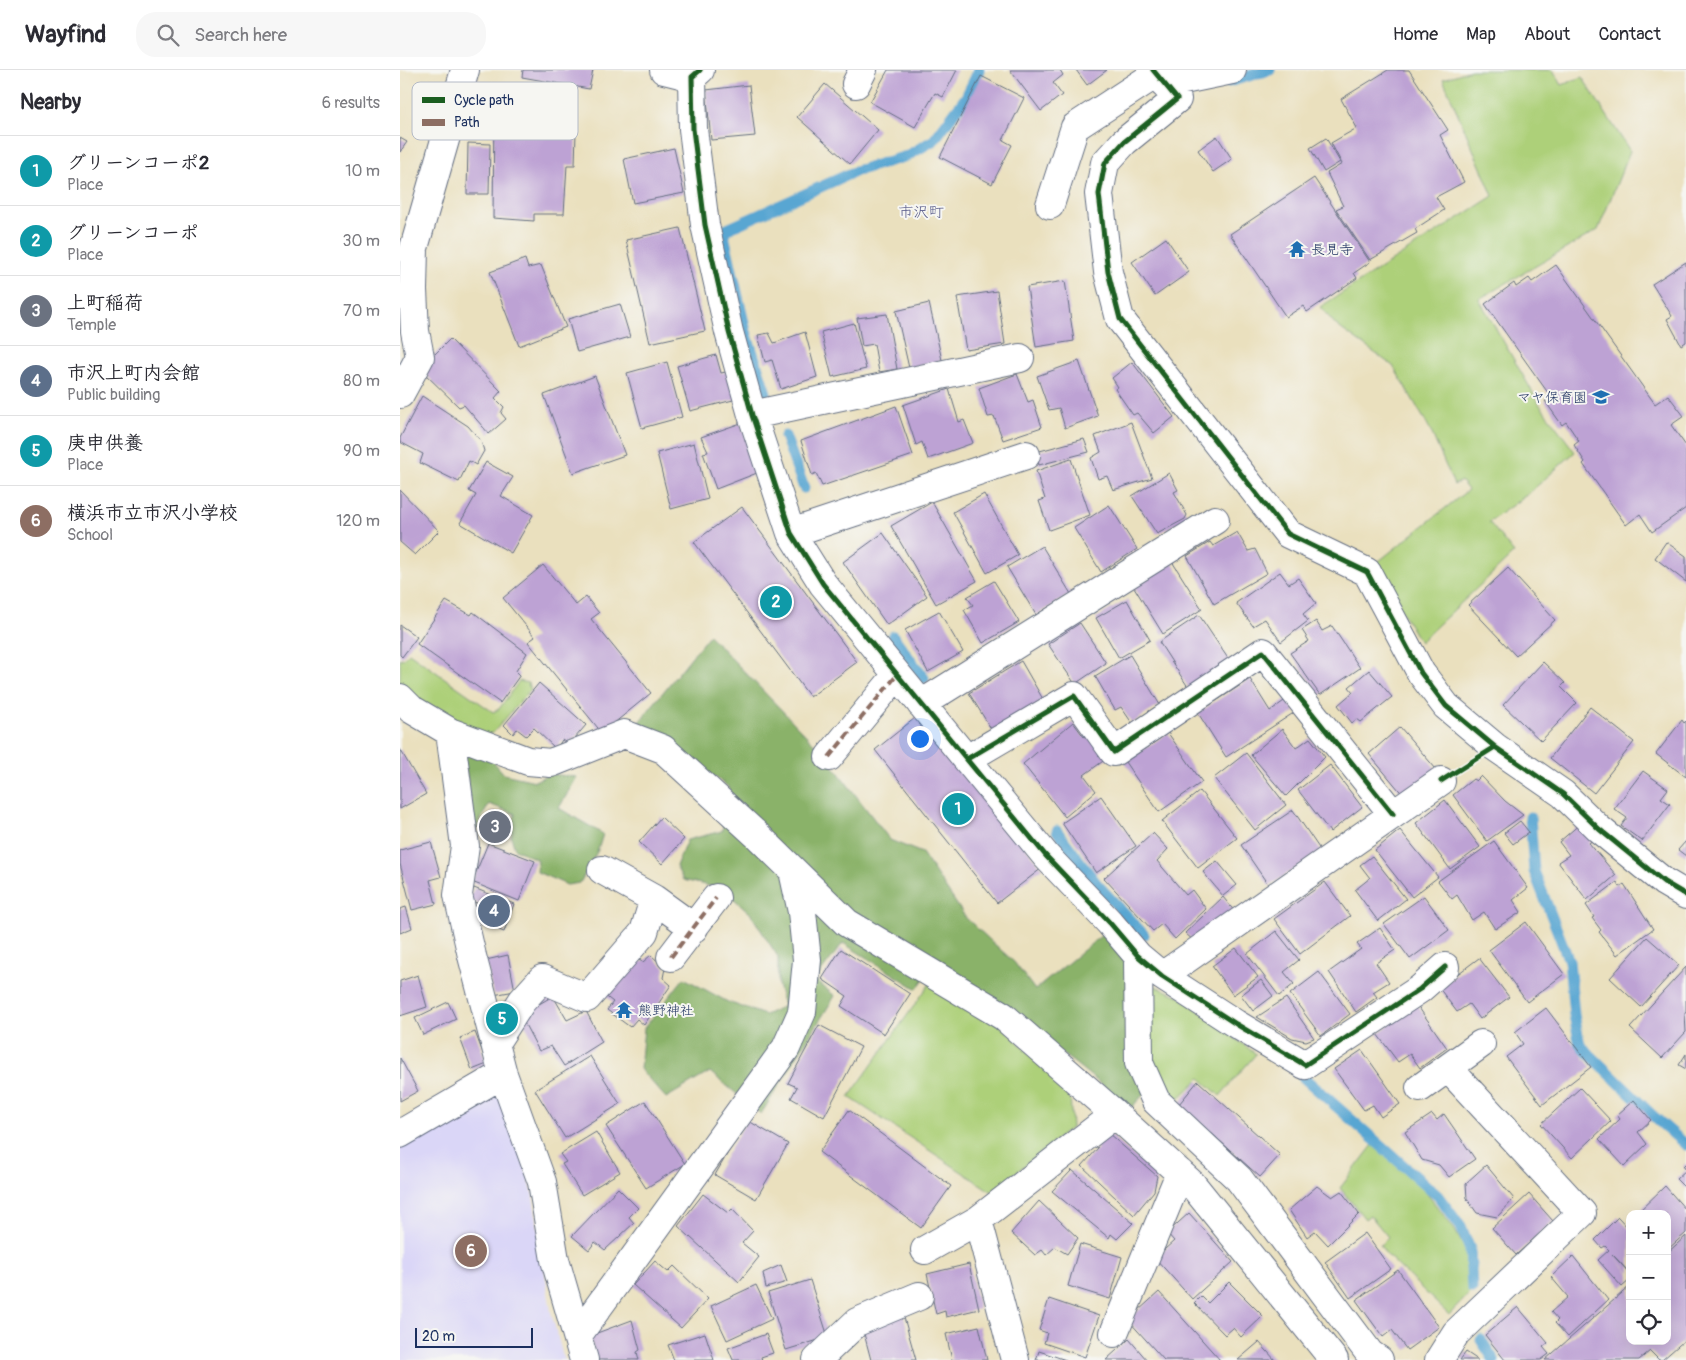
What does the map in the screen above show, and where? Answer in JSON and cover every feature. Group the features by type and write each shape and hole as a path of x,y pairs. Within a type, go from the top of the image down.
{"street":[{"path":"664,70 696,73 693,128 705,225 729,332 752,415 791,534 823,584 1046,856 1138,956 1162,976 1236,1024 1305,1065 1420,989 1445,967"},
{"path":"1050,205 1075,127 1158,76 1232,70"},
{"path":"1158,76 1177,99 1124,142 1105,163 1100,194 1108,272 1120,319 1251,497 1288,534 1367,572 1421,672 1446,706 1495,747 1563,794 1599,829 1664,882 1686,895"},
{"path":"400,394 420,358 413,290 414,248 445,140"},
{"path":"752,415 1020,358"},
{"path":"791,534 1026,455"},
{"path":"921,704 1214,520"},
{"path":"967,759 1074,696 1114,752 1263,652 1393,814"},
{"path":"830,758 897,675"},
{"path":"400,698 411,710 450,732 528,761 551,763 624,734 663,749 759,837 847,923 1003,1016 1180,1173 1192,1184 1334,1360"},
{"path":"450,732 464,846 458,895 503,1074 542,1182 555,1260 581,1348"},
{"path":"1162,976 1441,781"},
{"path":"602,870 654,899 694,928"},
{"path":"581,1348 786,1048 802,1012 807,960 802,912 793,871"},
{"path":"671,957 716,898"},
{"path":"495,1043 522,1001 542,979 587,998 644,932 654,899"},
{"path":"1138,956 1139,1063 1156,1101 1239,1179 1370,1354 1379,1360"},
{"path":"485,1006 522,1001"},
{"path":"1420,1088 1481,1044"},
{"path":"1439,1360 1456,1333 1582,1213 1448,1068"},
{"path":"400,1134 503,1074"},
{"path":"925,1250 978,1220 1115,1114"},
{"path":"1114,1333 1180,1173"},
{"path":"978,1220 1015,1360"},
{"path":"817,1360 857,1322 919,1296"}],"shaded area":[{"path":"489,1094 503,1096 532,1190 551,1312 564,1360 400,1360 400,1146"}],"green space":[{"path":"1471,70 1553,70 1562,85 1582,77 1630,151 1598,230 1479,299 1540,405 1575,452 1528,494 1489,522 1514,553 1420,642 1374,565 1468,490 1461,481 1454,485 1430,429 1393,366 1337,326 1320,307 1493,196 1443,79"},
{"path":"709,635 825,755 890,840 922,853 966,918 1014,962 1035,990 1107,931 1134,969 1145,1093 1131,1108 1072,1061 934,964 917,989 843,943 815,980 835,996 761,1114 710,1072 666,1098 640,1069 644,1028 684,978 728,1002 765,1015 784,1006 778,985 778,957 750,913 723,889 683,880 676,866 687,840 722,831 730,788 639,722"},
{"path":"409,653 493,712 499,709 519,681 528,683 530,690 493,733 484,735 441,719 400,686 400,658 403,659"},
{"path":"463,749 492,760 504,774 535,781 549,774 577,777 559,808 603,834 598,850 580,883 567,885 537,872 538,860 515,849 511,837 515,814 489,804 475,831"},
{"path":"931,982 1003,1027 1070,1094 1072,1127 992,1192 849,1097"},
{"path":"1150,984 1179,996 1256,1054 1220,1096 1200,1078 1174,1103 1161,1087 1154,1071 1146,1029"},
{"path":"1373,1145 1418,1182 1455,1230 1466,1251 1470,1293 1449,1315 1387,1255 1380,1245 1388,1237 1370,1215 1365,1219 1340,1188"}],"building":[{"path":"523,70 593,70 589,89 578,87 578,82 550,82 522,77"},
{"path":"888,70 957,70 943,97 935,93 915,127 870,102"},
{"path":"1010,70 1060,70 1063,75 1053,83 1062,95 1041,111"},
{"path":"1076,70 1107,70 1087,85"},
{"path":"1388,70 1409,70 1448,130 1440,135 1464,182 1436,197 1444,210 1415,229 1417,233 1370,260 1336,209 1343,206 1327,173 1342,164 1331,143 1357,128 1341,99"},
{"path":"981,76 1024,98 1003,140 1012,145 992,184 940,157"},
{"path":"825,84 878,130 850,164 797,117"},
{"path":"749,85 755,136 711,140 706,90"},
{"path":"1217,136 1232,159 1213,172 1198,150"},
{"path":"400,138 407,142 400,152"},
{"path":"1326,138 1340,162 1324,172 1310,148"},
{"path":"494,140 576,140 575,165 567,165 564,214 534,214 534,221 493,218"},
{"path":"468,143 490,144 489,194 467,194"},
{"path":"674,148 684,193 633,203 624,159"},
{"path":"1314,178 1370,262 1354,273 1357,278 1307,312 1303,306 1286,317 1230,234"},
{"path":"680,228 705,331 650,343 626,240"},
{"path":"1166,238 1189,272 1155,296 1132,262"},
{"path":"525,259 528,268 541,265 566,327 519,346 490,272"},
{"path":"1686,262 1686,342 1681,345 1667,319 1672,316 1652,284"},
{"path":"1556,265 1655,404 1668,395 1684,416 1671,425 1686,446 1686,508 1652,532 1640,514 1626,525 1583,464 1585,462 1574,445 1579,441 1566,422 1562,425 1545,401 1551,397 1485,304 1514,283 1516,287 1529,278 1532,282"},
{"path":"1065,281 1074,341 1036,347 1027,287"},
{"path":"997,291 1005,344 966,350 957,297"},
{"path":"929,303 942,360 909,368 896,311"},
{"path":"620,304 630,337 577,352 568,319"},
{"path":"887,314 897,369 879,372 874,344 862,346 857,318"},
{"path":"854,323 866,369 832,377 821,332"},
{"path":"805,332 817,377 781,389 772,360 765,362 758,335 769,333 774,343"},
{"path":"450,339 501,391 495,398 504,407 501,413 506,419 489,434 464,405 459,407 420,369"},
{"path":"716,355 721,373 730,371 737,399 690,411 677,366"},
{"path":"1079,361 1098,416 1065,428 1059,408 1049,410 1037,376"},
{"path":"667,362 682,417 642,428 627,373"},
{"path":"1132,362 1174,417 1154,433 1137,413 1133,415 1115,389 1118,387 1112,378"},
{"path":"1017,374 1028,402 1033,400 1042,427 1003,440 994,416 988,417 979,388"},
{"path":"595,376 625,455 573,473 544,395"},
{"path":"949,389 959,422 964,420 973,443 928,459 922,442 916,445 903,405"},
{"path":"422,396 468,426 481,441 484,451 476,465 469,461 459,482 420,463 423,454 400,442 400,438"},
{"path":"896,406 913,455 822,486 816,473 812,475 801,441"},
{"path":"1131,422 1152,478 1113,490 1107,476 1098,479 1091,458 1101,452 1095,436"},
{"path":"741,423 757,473 716,489 703,453 708,452 701,437"},
{"path":"1084,439 1089,452 1039,465 1036,452"},
{"path":"694,443 708,499 671,509 657,453"},
{"path":"1071,459 1090,515 1049,530 1039,501 1045,499 1036,471"},
{"path":"486,462 513,477 501,496 533,515 511,553 460,523 476,495 469,491"},
{"path":"1169,473 1178,490 1174,492 1187,515 1185,519 1157,534 1132,496"},
{"path":"400,490 439,531 415,555 400,542"},
{"path":"984,494 1018,555 987,573 953,512"},
{"path":"932,502 977,581 936,604 891,526"},
{"path":"1109,505 1137,549 1101,572 1074,528"},
{"path":"742,507 857,662 810,697 694,542"},
{"path":"1237,532 1248,551 1255,549 1267,573 1214,604 1187,556 1210,542 1213,546"},
{"path":"883,533 927,596 887,625 843,562"},
{"path":"1666,542 1686,556 1686,582 1655,558"},
{"path":"1042,546 1071,594 1036,615 1007,567"},
{"path":"1173,563 1202,609 1163,634 1134,587"},
{"path":"543,565 576,605 586,597 599,613 591,619 651,693 602,733 528,642 535,637 503,598"},
{"path":"1508,568 1555,620 1516,656 1468,605"},
{"path":"1280,572 1289,584 1298,578 1316,603 1303,614 1308,621 1281,642 1265,619 1253,626 1236,603"},
{"path":"994,581 1019,622 983,643 964,610 973,605 967,597"},
{"path":"1127,600 1150,640 1119,658 1096,618"},
{"path":"446,601 471,615 473,612 527,653 516,671 520,675 500,703 417,644"},
{"path":"939,611 963,652 928,672 905,630"},
{"path":"1199,615 1231,663 1190,690 1159,642"},
{"path":"1316,621 1322,631 1332,626 1360,668 1320,695 1290,653 1309,641 1302,630"},
{"path":"1080,623 1106,663 1075,684 1048,644"},
{"path":"400,625 417,637 402,657 400,655"},
{"path":"1130,655 1160,705 1132,723 1121,707 1115,710 1095,676"},
{"path":"1021,661 1044,701 993,732 969,693"},
{"path":"1543,662 1565,683 1561,687 1577,703 1541,741 1503,705"},
{"path":"1369,670 1392,697 1361,722 1357,719 1352,723 1338,705 1353,692 1349,687"},
{"path":"1250,679 1270,711 1287,699 1295,712 1226,757 1198,713"},
{"path":"539,683 586,725 569,745 562,740 556,749 534,728 526,736 517,729 513,734 504,725"},
{"path":"1590,707 1634,742 1594,793 1550,758"},
{"path":"920,714 1042,868 997,903 875,750"},
{"path":"1682,720 1684,723 1686,721 1686,777 1656,754"},
{"path":"1073,722 1084,737 1092,731 1110,756 1084,775 1096,791 1065,817 1023,764"},
{"path":"1400,727 1436,769 1404,796 1369,754"},
{"path":"1282,729 1296,748 1310,738 1325,757 1286,796 1251,755"},
{"path":"1168,733 1202,782 1159,812 1125,762"},
{"path":"400,749 426,794 400,809"},
{"path":"1246,753 1286,805 1255,830 1214,778"},
{"path":"1330,765 1362,807 1330,832 1298,790"},
{"path":"1643,771 1668,789 1661,798 1670,804 1642,841 1621,826 1627,818 1614,809"},
{"path":"1481,776 1505,801 1523,815 1487,841 1453,795 1473,779 1476,781"},
{"path":"1200,791 1237,838 1198,868 1162,821"},
{"path":"1101,796 1136,846 1096,873 1062,823"},
{"path":"1445,800 1480,847 1450,869 1416,823"},
{"path":"1293,810 1321,851 1269,886 1241,845"},
{"path":"493,811 506,816 497,840 483,835"},
{"path":"661,817 684,839 662,864 639,842"},
{"path":"1520,821 1529,832 1513,844 1504,833"},
{"path":"1581,823 1594,839 1589,843 1616,875 1587,900 1558,862 1569,855 1559,842"},
{"path":"1400,830 1438,877 1412,897 1375,850"},
{"path":"1153,833 1168,849 1157,861 1186,895 1192,890 1206,909 1175,939 1162,924 1153,931 1104,878"},
{"path":"1494,841 1528,888 1513,900 1521,912 1495,929 1484,912 1472,920 1457,895 1452,899 1438,881"},
{"path":"1686,841 1686,856 1678,850"},
{"path":"431,842 441,877 430,880 436,904 412,910 400,864 400,850"},
{"path":"488,843 535,861 519,901 472,882"},
{"path":"1372,856 1406,899 1378,921 1355,890 1370,878 1360,865"},
{"path":"1217,861 1237,885 1223,896 1203,872"},
{"path":"1325,882 1350,916 1300,954 1274,919"},
{"path":"1617,882 1620,887 1624,884 1653,929 1617,955 1599,932 1601,930 1592,918 1594,917 1586,905"},
{"path":"474,888 514,904 504,932 474,920 479,904 469,900"},
{"path":"1424,896 1449,930 1410,959 1384,924"},
{"path":"1223,897 1235,912 1195,942 1185,933"},
{"path":"406,907 412,928 400,933 400,909"},
{"path":"1526,922 1564,974 1527,1002 1489,950"},
{"path":"1380,928 1395,950 1376,963 1389,982 1373,992 1377,997 1356,1012 1329,972 1361,949 1357,944"},
{"path":"1276,931 1299,960 1284,972 1294,984 1279,996 1247,954"},
{"path":"1647,937 1679,965 1641,1007 1610,978"},
{"path":"1236,948 1258,977 1233,995 1212,966"},
{"path":"841,949 910,994 884,1034 841,1006 847,996 822,979"},
{"path":"508,955 515,991 493,995 486,960"},
{"path":"651,955 665,968 663,978 671,985 644,1025 637,1019 630,1027 607,1010 613,1002 604,995 634,958 643,962"},
{"path":"1479,958 1509,997 1480,1019 1469,1004 1457,1012 1439,988"},
{"path":"1686,967 1686,1032 1662,1058 1630,1028"},
{"path":"1319,972 1350,1014 1321,1036 1290,994"},
{"path":"418,975 427,1007 400,1016 400,981"},
{"path":"1261,980 1273,996 1253,1011 1241,995"},
{"path":"553,996 567,1020 586,1011 602,1042 564,1066 551,1046 539,1051 520,1015"},
{"path":"1286,998 1314,1038 1306,1041 1292,1038 1257,1017"},
{"path":"448,1002 456,1019 423,1035 415,1018"},
{"path":"1417,1005 1447,1048 1420,1068 1410,1054 1398,1062 1377,1034"},
{"path":"1546,1008 1591,1067 1542,1105 1506,1057 1523,1044 1515,1032"},
{"path":"819,1025 861,1047 824,1117 791,1098 797,1087 788,1083"},
{"path":"475,1032 487,1064 472,1070 460,1038"},
{"path":"1362,1050 1400,1104 1381,1117 1373,1105 1364,1110 1334,1069"},
{"path":"1686,1054 1686,1069 1679,1065"},
{"path":"590,1056 620,1104 565,1138 535,1090"},
{"path":"400,1058 418,1091 400,1101"},
{"path":"1198,1081 1280,1155 1260,1177 1179,1104"},
{"path":"1580,1088 1611,1121 1572,1158 1541,1124"},
{"path":"1634,1100 1651,1120 1638,1132 1647,1144 1624,1166 1599,1139 1620,1119 1617,1115"},
{"path":"645,1101 685,1164 646,1188 606,1126"},
{"path":"849,1110 951,1186 921,1228 819,1152"},
{"path":"1432,1114 1437,1120 1444,1114 1475,1159 1449,1177 1439,1165 1422,1160 1405,1132"},
{"path":"747,1120 788,1144 756,1199 715,1175"},
{"path":"596,1132 620,1172 582,1195 562,1164 566,1162 560,1154"},
{"path":"1108,1133 1157,1176 1154,1191 1134,1215 1082,1166 1098,1148 1095,1146"},
{"path":"1486,1165 1514,1199 1497,1217 1477,1213 1467,1199 1466,1183"},
{"path":"1072,1170 1133,1223 1117,1239 1111,1234 1109,1238 1052,1191"},
{"path":"1686,1170 1686,1189 1676,1179"},
{"path":"1317,1186 1332,1197 1341,1191 1359,1214 1328,1245 1315,1231 1307,1237 1289,1210"},
{"path":"1665,1186 1686,1210 1686,1233 1671,1246 1671,1210 1640,1210"},
{"path":"618,1188 638,1208 629,1217 634,1223 605,1250 595,1242 589,1250 572,1236"},
{"path":"703,1194 728,1213 732,1209 753,1231 742,1243 759,1257 739,1282 678,1226"},
{"path":"1529,1194 1553,1221 1516,1255 1492,1228"},
{"path":"1039,1201 1078,1238 1067,1254 1055,1247 1046,1255 1042,1250 1035,1255 1011,1233"},
{"path":"1189,1213 1233,1262 1192,1299 1155,1258 1174,1241 1167,1233"},
{"path":"1618,1217 1626,1226 1626,1269 1612,1254 1626,1270 1626,1284 1622,1287 1598,1260 1609,1250 1605,1246 1602,1248 1595,1240"},
{"path":"1365,1233 1391,1269 1350,1298 1325,1262"},
{"path":"1686,1236 1686,1339 1662,1360 1659,1360 1650,1351 1639,1360 1545,1360 1626,1289 1626,1345 1671,1345 1671,1249"},
{"path":"1080,1244 1122,1257 1110,1299 1068,1286"},
{"path":"1573,1256 1608,1300 1568,1337 1555,1323 1558,1320 1551,1312 1568,1297 1551,1277"},
{"path":"655,1261 668,1272 674,1266 708,1299 681,1328 633,1285"},
{"path":"969,1264 979,1309 946,1317 945,1311 936,1314 927,1274"},
{"path":"781,1265 787,1282 766,1288 763,1273"},
{"path":"1398,1270 1439,1327 1407,1350 1392,1330 1383,1337 1356,1300"},
{"path":"810,1280 828,1337 786,1350 768,1293"},
{"path":"1229,1282 1263,1316 1241,1337 1233,1328 1225,1335 1194,1303 1201,1296 1208,1303"},
{"path":"756,1285 772,1319 727,1340 711,1306"},
{"path":"1159,1292 1220,1360 1164,1360 1128,1320"},
{"path":"1049,1299 1099,1316 1085,1357 1044,1343 1047,1333 1039,1330"},
{"path":"1518,1307 1548,1343 1543,1347 1549,1354 1541,1360 1505,1360 1485,1335"},
{"path":"903,1314 916,1360 871,1360 862,1326"},
{"path":"632,1320 640,1350 637,1352 639,1360 597,1360 589,1336"},
{"path":"979,1326 987,1360 952,1360 946,1334"},
{"path":"705,1333 714,1360 674,1360 668,1345"},
{"path":"766,1334 773,1353 761,1357 762,1360 733,1360 728,1348"},
{"path":"1129,1339 1147,1360 1106,1360"},
{"path":"1259,1342 1275,1360 1238,1360"},
{"path":"1039,1351 1066,1360 1036,1360"},
{"path":"1466,1352 1478,1360 1460,1360"}],"waterway":[{"path":"766,393 746,332 723,231 856,171 907,156 934,140 966,97 979,70"},
{"path":"1228,82 1270,70"},
{"path":"785,436 804,488"},
{"path":"893,636 924,678"},
{"path":"1530,817 1534,871 1569,961 1574,1015 1580,1045 1653,1116 1686,1145"},
{"path":"1057,831 1097,884 1144,935"},
{"path":"1303,1077 1438,1196 1461,1227 1470,1249 1472,1288"},
{"path":"1481,1340 1494,1360"}],"marked path":[{"path":"829,757 897,675"},
{"path":"671,957 716,898"}],"cycle path":[{"path":"700,70 692,77 693,129 705,225 729,332 752,415 791,533 823,584 1046,856 1110,923 1138,956 1162,976 1236,1024 1305,1065 1420,989 1445,967"},
{"path":"1153,70 1177,99 1124,142 1105,163 1099,194 1108,272 1120,319 1288,534 1367,572 1421,673 1446,706 1495,747 1563,794 1599,829 1664,882 1686,895"},
{"path":"967,759 1074,696 1114,752 1263,652 1393,814"},
{"path":"1441,781 1495,747"}],"place":[{"name":"長見寺","path":"1297,249"},
{"name":"マヤ保育園","path":"1601,397"},
{"name":"グリーンコーポ","path":"776,602"},
{"name":"グリーンコーポ2","path":"958,809"},
{"name":"上町稲荷","path":"495,827"},
{"name":"市沢上町内会館","path":"494,911"},
{"name":"熊野神社","path":"624,1010"},
{"name":"庚申供養","path":"502,1019"},
{"name":"横浜市立市沢小学校","path":"471,1251"}],"district":[{"name":"市沢町","path":"921,212"}]}
